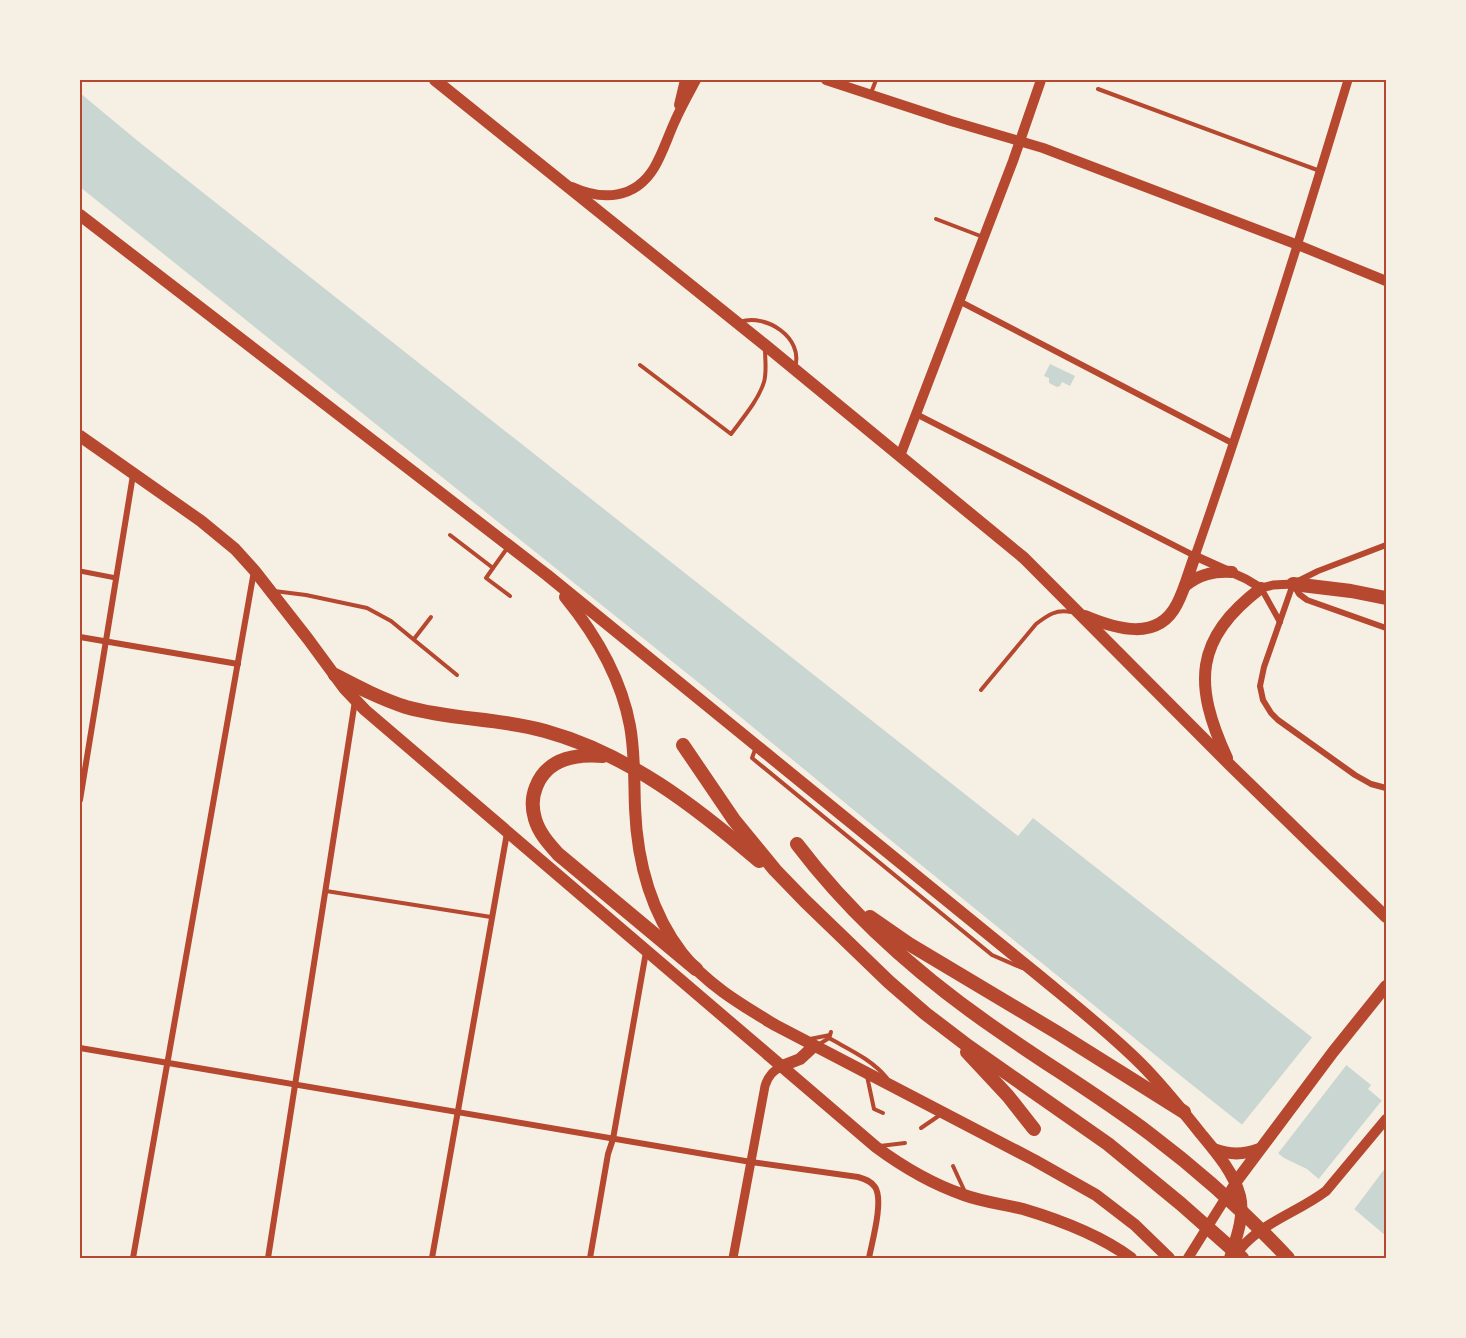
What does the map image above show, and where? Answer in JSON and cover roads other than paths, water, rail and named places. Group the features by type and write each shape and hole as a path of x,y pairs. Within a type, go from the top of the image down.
{"highway":[{"path":"1293,584 1386,598"},
{"path":"334,675 406,707 530,727 573,740 614,757 655,781 695,809 805,901"},
{"path":"683,745 735,820 775,870 889,982 940,1024 1108,1144 1242,1258"},
{"path":"614,757 575,756 551,766 540,778 534,793 535,820 558,854 696,969"},
{"path":"797,844 818,872 880,936 932,982 1179,1157 1288,1258"},
{"path":"840,895 909,944 1184,1112"},
{"path":"940,1024 1008,1096 1034,1129"}],"main road":[{"path":"435,80 765,345 1024,558 1230,765 1386,917"},
{"path":"676,117 685,80"},
{"path":"564,183 588,194 600,196 613,196 634,188 654,168 676,117 696,80"},
{"path":"826,80 959,124 1042,148 1298,245 1386,281"},
{"path":"900,456 1041,80"},
{"path":"80,215 547,575 1037,974 1117,1042 1141,1064 1184,1112 1214,1149 1225,1167 1238,1178 1241,1209 1232,1258"},
{"path":"80,436 222,537 254,570 355,701 876,1147 913,1172 948,1189 1047,1217 1102,1240 1131,1258"},
{"path":"1081,614 1122,628 1133,630 1152,627 1166,619 1172,612 1185,586 1195,556"},
{"path":"1185,586 1204,574 1232,572"},
{"path":"547,575 575,609 612,669 628,716 633,753 637,838 643,868 657,910 673,940 696,969 739,1003 795,1036 1034,1160 1096,1196 1135,1225 1165,1254"},
{"path":"1230,765 1214,727 1206,696 1207,659 1216,636 1228,617 1261,588"},
{"path":"1188,1258 1238,1178 1386,986"},
{"path":"782,1066 800,1059 814,1046"},
{"path":"1232,1258 1247,1241 1267,1225 1315,1200 1326,1191 1386,1119"},
{"path":"1214,1149 1236,1154 1261,1147"}],"street":[{"path":"1195,556 1234,444 1298,245 1348,80"},
{"path":"959,301 1234,444"},
{"path":"916,414 1261,588 1280,622"},
{"path":"80,800 134,473"},
{"path":"1261,588 1293,584 1318,571 1386,545"},
{"path":"133,1258 254,570"},
{"path":"80,571 116,578"},
{"path":"1293,584 1262,677 1261,693 1266,706 1278,720 1355,775 1371,784 1386,788"},
{"path":"1293,584 1299,594 1307,600 1386,628"},
{"path":"80,637 238,664"},
{"path":"268,1258 355,701"},
{"path":"432,1258 507,832"},
{"path":"590,1258 646,952"},
{"path":"80,1048 751,1162 858,1177 869,1181 877,1190 879,1206 869,1258"},
{"path":"733,1258 767,1082 772,1072 782,1066"}],"lane":[{"path":"870,95 876,80"},
{"path":"1098,89 1320,172"},
{"path":"936,219 984,237"},
{"path":"737,323 756,320 782,331 796,351 797,360 794,369"},
{"path":"640,365 731,434 761,390 764,382 765,345"},
{"path":"450,535 493,568"},
{"path":"509,546 486,578 510,596"},
{"path":"271,591 367,608 391,621 457,675"},
{"path":"981,690 1032,628 1047,616 1061,611 1081,614"},
{"path":"414,639 431,617"},
{"path":"326,891 492,917"},
{"path":"814,1046 830,1035"},
{"path":"795,1036 812,1039 830,1035 874,1064 894,1088"},
{"path":"867,1073 874,1109 884,1113"},
{"path":"921,1128 943,1113"},
{"path":"876,1147 905,1143"},
{"path":"953,1166 967,1196"}]}
